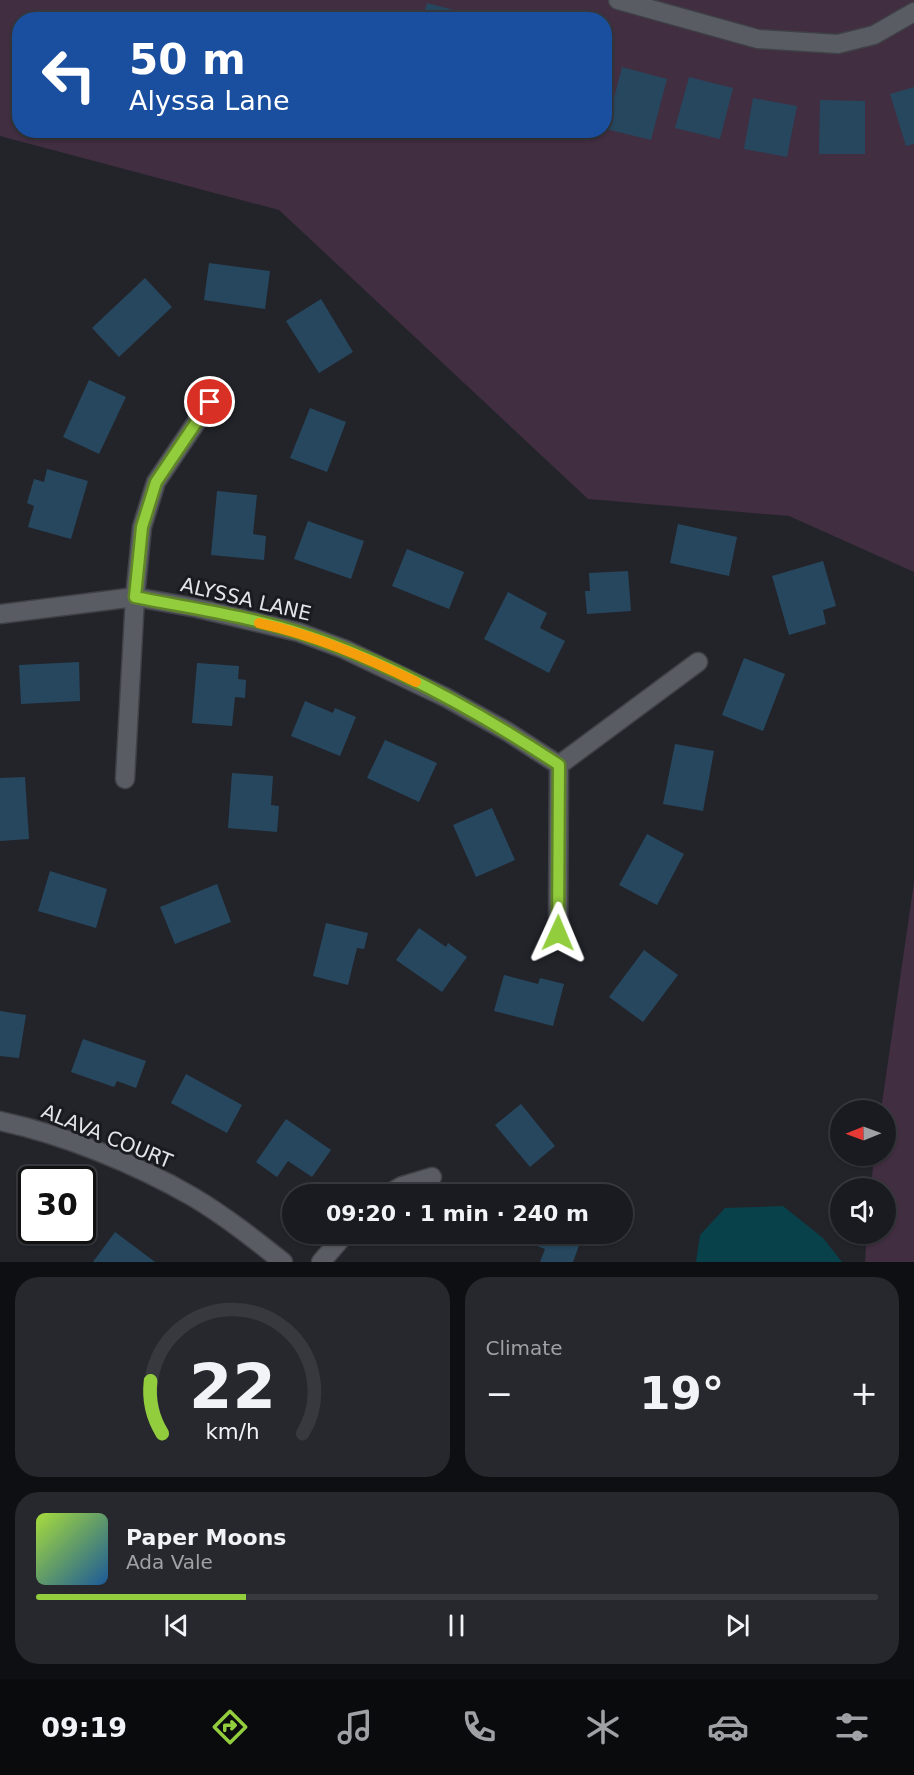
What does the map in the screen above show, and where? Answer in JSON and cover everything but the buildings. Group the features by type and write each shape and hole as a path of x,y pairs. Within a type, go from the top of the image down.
{"street":[{"path":"618,0 758,39 838,44 874,34 914,12"},
{"path":"125,779 135,597 142,527 156,482 210,402"},
{"name":"ALYSSA LANE","path":"0,614 135,597 298,632 344,649 445,697 508,732 559,765"},
{"path":"558,933 559,765 698,662"},
{"name":"ALAVA COURT","path":"0,1121 25,1127 98,1152 149,1174 194,1198 245,1232 283,1262"},
{"path":"409,1184 432,1177"},
{"path":"321,1262 337,1244"}],"shaded area":[{"path":"0,0 914,0 914,572 789,516 588,499 279,210 0,136"},
{"path":"914,882 914,1262 865,1262 866,1244 896,1244 896,1178 872,1178 873,1166 896,1166 896,1100 882,1100"}],"water":[{"path":"783,1206 823,1238 842,1262 696,1262 700,1235 725,1208"}],"slow traffic":[{"path":"259,623 298,632 344,649 416,682"}],"route":[{"path":"210,402 156,482 142,527 135,597 197,608 298,632 344,649 445,697 508,732 559,765 558,933"}]}
